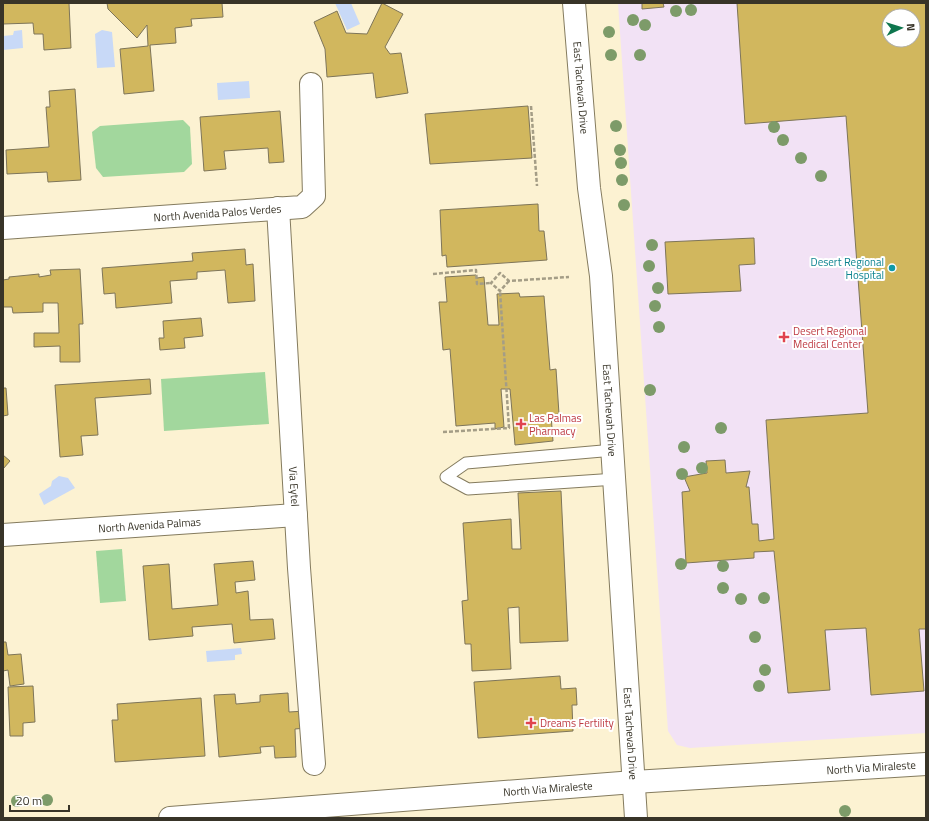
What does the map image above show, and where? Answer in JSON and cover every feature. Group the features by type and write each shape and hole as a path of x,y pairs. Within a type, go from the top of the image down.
{"street":[{"name":"East Tachevah Drive","path":"574,3 589,188 601,276 616,479 636,818"},
{"name":"North Avenida Palos Verdes","path":"3,228 302,207 314,196 311,84"},
{"name":"Via Eytel","path":"278,208 296,515 314,764"},
{"name":"North Avenida Palmas","path":"3,535 296,515"},
{"name":"North Via Miraleste","path":"170,818 634,782 926,764"}],"lane":[{"path":"614,450 466,463 446,477 468,489 616,479"}],"path":[{"path":"531,106 537,186"},
{"path":"433,274 476,270 476,284 491,283 500,273 509,281"},
{"path":"500,291 509,281 569,277"},
{"path":"443,432 509,428 500,291 491,283"}],"shaded area":[{"name":"Desert Regional Medical Center","path":"618,3 926,3 926,733 690,748 677,745 668,731"}],"green space":[{"path":"183,120 190,127 192,164 184,172 103,177 96,168 92,132 100,126"},
{"path":"265,372 269,424 164,431 161,379"},
{"path":"122,549 126,601 100,603 96,551"}],"water":[{"path":"335,3 351,3 360,24 347,30"},
{"path":"22,30 23,48 3,50 3,36 13,35 14,31"},
{"path":"102,30 112,32 115,67 97,68 95,34"},
{"path":"249,81 250,98 218,100 217,83"},
{"path":"59,476 68,478 75,488 44,505 39,494 51,486 52,481"},
{"path":"241,648 242,654 235,655 235,660 207,662 206,651"}],"building":[{"path":"3,3 69,3 71,48 44,50 43,34 34,34 33,23 3,24"},
{"path":"107,3 222,3 223,17 191,19 192,26 175,28 176,43 150,45 154,91 124,94 120,49 148,46 147,25 137,38 108,9"},
{"path":"382,3 403,14 385,47 390,54 401,53 408,93 376,98 373,73 327,77 325,49 314,22 337,11 346,33 367,34"},
{"path":"642,3 663,3 664,7 642,9"},
{"name":"Desert Regional Hospital","path":"737,3 926,3 926,629 919,629 924,691 871,695 866,628 825,630 830,690 788,693 774,551 754,552 754,558 686,563 682,492 690,491 684,477 707,473 706,461 725,460 726,473 750,471 746,487 749,487 752,524 758,524 759,541 774,539 766,420 868,413 846,116 745,124"},
{"path":"75,89 81,180 48,182 47,172 7,174 6,150 49,147 46,107 50,107 49,91"},
{"path":"528,106 532,158 430,164 425,114"},
{"path":"280,111 284,162 269,163 268,148 224,151 226,169 204,171 200,117"},
{"path":"538,204 539,231 544,231 547,260 447,267 446,255 442,256 440,210"},
{"path":"754,238 755,264 739,265 741,291 668,294 665,242"},
{"path":"245,249 246,265 253,264 255,301 228,303 225,270 197,272 197,279 170,281 172,303 116,308 115,293 104,294 102,268 193,261 192,253"},
{"path":"80,269 83,324 79,324 80,362 60,362 60,346 34,347 34,333 59,333 58,303 43,303 43,312 13,313 12,307 3,307 3,280 9,279 9,277 39,274 39,277 51,275 50,270"},
{"path":"476,275 477,278 484,277 488,325 499,325 497,294 519,293 520,297 544,296 550,370 556,369 559,414 551,415 553,441 515,445 510,389 501,389 504,427 495,429 495,423 456,426 450,349 443,350 439,302 447,302 445,277"},
{"path":"201,318 203,336 184,338 185,348 160,350 159,338 164,338 163,321"},
{"path":"150,379 151,394 95,398 98,435 81,436 83,455 60,457 55,385"},
{"path":"3,388 6,388 8,415 3,416"},
{"path":"3,455 10,461 3,469"},
{"path":"561,491 568,641 520,643 519,607 508,608 511,669 472,671 471,644 465,644 462,601 468,600 463,523 511,519 512,549 521,549 518,493"},
{"path":"253,561 255,580 235,582 236,593 248,591 250,620 273,619 275,639 234,643 232,624 192,627 193,636 149,640 143,566 169,564 172,609 218,605 214,564"},
{"path":"3,642 6,642 8,655 21,654 24,684 10,686 8,670 3,671"},
{"path":"560,676 561,689 576,688 577,705 572,705 573,731 478,738 474,682"},
{"path":"33,686 35,722 23,723 23,736 10,736 8,687"},
{"path":"288,693 289,712 305,711 306,728 295,729 296,757 275,758 274,746 260,747 261,753 219,757 214,695 235,694 236,704 260,702 260,695"},
{"path":"201,698 205,756 115,762 112,720 118,720 117,704"}],"place":[{"name":"Desert Regional Hospital","path":"892,268"},
{"name":"Desert Regional Medical Center","path":"784,337"},
{"name":"Las Palmas Pharmacy","path":"521,424"},
{"name":"Dreams Fertility","path":"531,723"}]}
